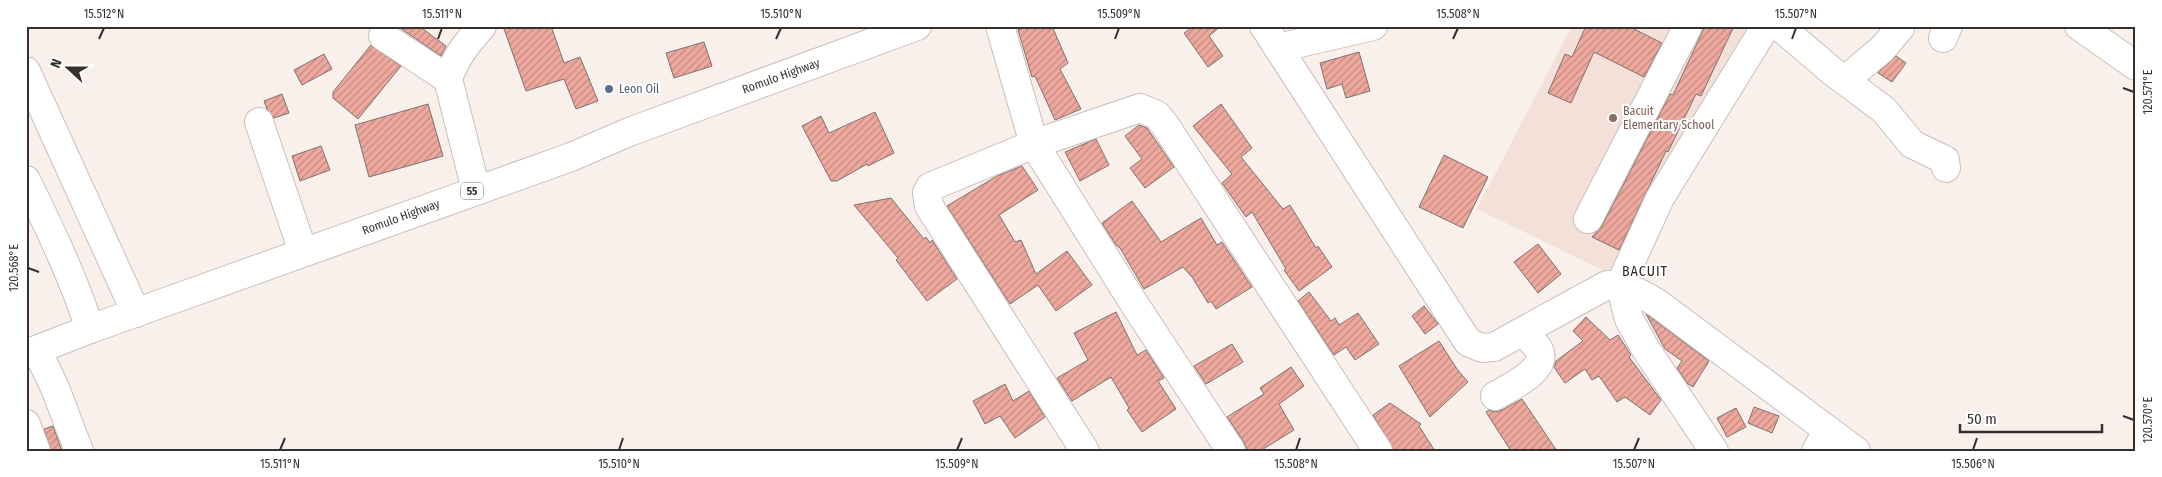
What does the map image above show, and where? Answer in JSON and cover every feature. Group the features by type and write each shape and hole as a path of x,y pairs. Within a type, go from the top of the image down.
{"main road":[{"path":"476,190 448,79 454,62 466,44 482,26"},
{"name":"Romulo Highway","path":"32,352 90,329 571,157 629,132 917,26"},
{"path":"1000,26 1034,144 1135,305 1231,451"},
{"path":"1373,26 1271,37 1468,342 1482,348 1494,347 1607,285 1620,285 1632,289 1657,303 1822,441 1856,451"},
{"path":"1588,219 1688,26"},
{"path":"1714,451 1645,348 1629,319 1620,285 1660,198 1766,26"},
{"path":"1779,26 1884,110 1912,144 1945,160 1946,168"},
{"path":"2079,26 2135,62"},
{"path":"1845,80 1882,49 1900,28"},
{"path":"382,36 448,79"},
{"path":"26,71 136,313"},
{"path":"1085,451 943,229 927,200 927,193 930,187 1034,144 1140,108 1157,115 1165,125 1378,451"},
{"path":"259,122 303,252"},
{"path":"26,180 54,236 90,329"},
{"path":"1495,396 1526,377 1538,367 1539,351 1523,331"},
{"path":"32,352 55,388 79,451"},
{"path":"26,424 36,451"}],"shaded area":[{"name":"Bacuit Elementary School","path":"1572,26 1750,26 1617,277 1477,209"}],"building":[{"path":"397,26 419,26 446,46 441,56"},
{"path":"503,26 551,26 564,63 580,57 598,101 576,109 564,79 526,91"},
{"path":"1025,26 1052,26 1068,63 1060,69 1081,109 1055,120 1035,76 1032,77 1018,30"},
{"path":"1194,26 1221,26 1209,36 1223,56 1208,67 1184,33"},
{"path":"1586,26 1628,26 1662,43 1644,77 1594,52 1571,103 1548,93 1565,54 1572,57"},
{"path":"1705,26 1734,26 1701,96 1696,94 1668,152 1666,151 1619,250 1592,237 1602,226 1670,94 1673,95"},
{"path":"704,42 712,66 674,78 666,53"},
{"path":"371,45 401,66 358,119 333,98 333,92"},
{"path":"1359,52 1370,91 1346,98 1342,84 1327,89 1320,63"},
{"path":"324,54 332,69 302,85 294,70"},
{"path":"1896,56 1906,63 1892,82 1878,73"},
{"path":"282,94 289,113 274,118 264,101"},
{"path":"428,104 443,156 369,177 355,125"},
{"path":"1221,104 1252,148 1241,157 1283,209 1290,205 1316,248 1318,246 1332,267 1299,291 1284,270 1286,269 1252,212 1246,217 1222,183 1232,174 1193,126"},
{"path":"875,112 894,153 868,166 867,164 837,181 831,181 802,126 821,116 829,133"},
{"path":"1139,125 1147,128 1174,167 1145,188 1130,168 1142,159 1125,136"},
{"path":"1096,139 1109,165 1080,181 1065,152"},
{"path":"321,146 330,170 300,181 292,156"},
{"path":"1444,155 1488,177 1463,228 1419,207"},
{"path":"1022,166 1038,190 999,215 1015,242 1021,240 1036,274 1067,251 1092,285 1056,311 1038,285 1010,304 947,206 997,176"},
{"path":"891,198 924,239 926,237 930,243 932,240 957,279 927,301 896,260 898,258 854,205"},
{"path":"1132,201 1161,242 1201,218 1217,245 1222,242 1252,287 1216,309 1211,301 1208,303 1192,277 1183,267 1144,289 1120,248 1102,223"},
{"path":"1538,244 1561,274 1538,293 1514,262"},
{"path":"1309,292 1331,321 1335,318 1339,325 1358,313 1379,344 1355,360 1346,347 1334,355 1298,301"},
{"path":"1424,306 1438,324 1425,334 1412,316"},
{"path":"1116,312 1137,355 1146,350 1164,378 1158,381 1176,409 1142,432 1127,410 1129,408 1111,377 1072,401 1057,378 1088,360 1074,333"},
{"path":"1646,314 1709,361 1693,387 1688,384 1677,368 1682,361 1665,349"},
{"path":"1586,317 1610,340 1618,335 1631,355 1629,357 1661,400 1650,415 1625,397 1617,402 1599,376 1592,380 1585,369 1565,383 1554,367 1556,361 1583,341 1573,331"},
{"path":"1439,341 1468,382 1430,417 1399,366"},
{"path":"1232,344 1243,362 1206,384 1194,366"},
{"path":"1291,367 1304,386 1279,404 1294,430 1260,451 1247,451 1244,442 1227,417 1264,394 1260,388"},
{"path":"1005,384 1013,401 1029,391 1045,417 1015,438 1000,416 985,424 973,401"},
{"path":"1522,399 1557,451 1511,451 1486,412 1489,410 1495,412 1502,410"},
{"path":"1390,403 1421,424 1419,426 1435,451 1394,451 1373,415"},
{"path":"1754,407 1779,416 1772,433 1748,423"},
{"path":"1736,408 1746,427 1727,437 1717,418"},
{"path":"53,426 62,451 51,451 44,429"}],"place":[{"name":"Leon Oil","path":"609,89"},
{"name":"Bacuit Elementary School","path":"1613,118"}],"district":[{"name":"BACUIT","path":"1645,271"}]}
